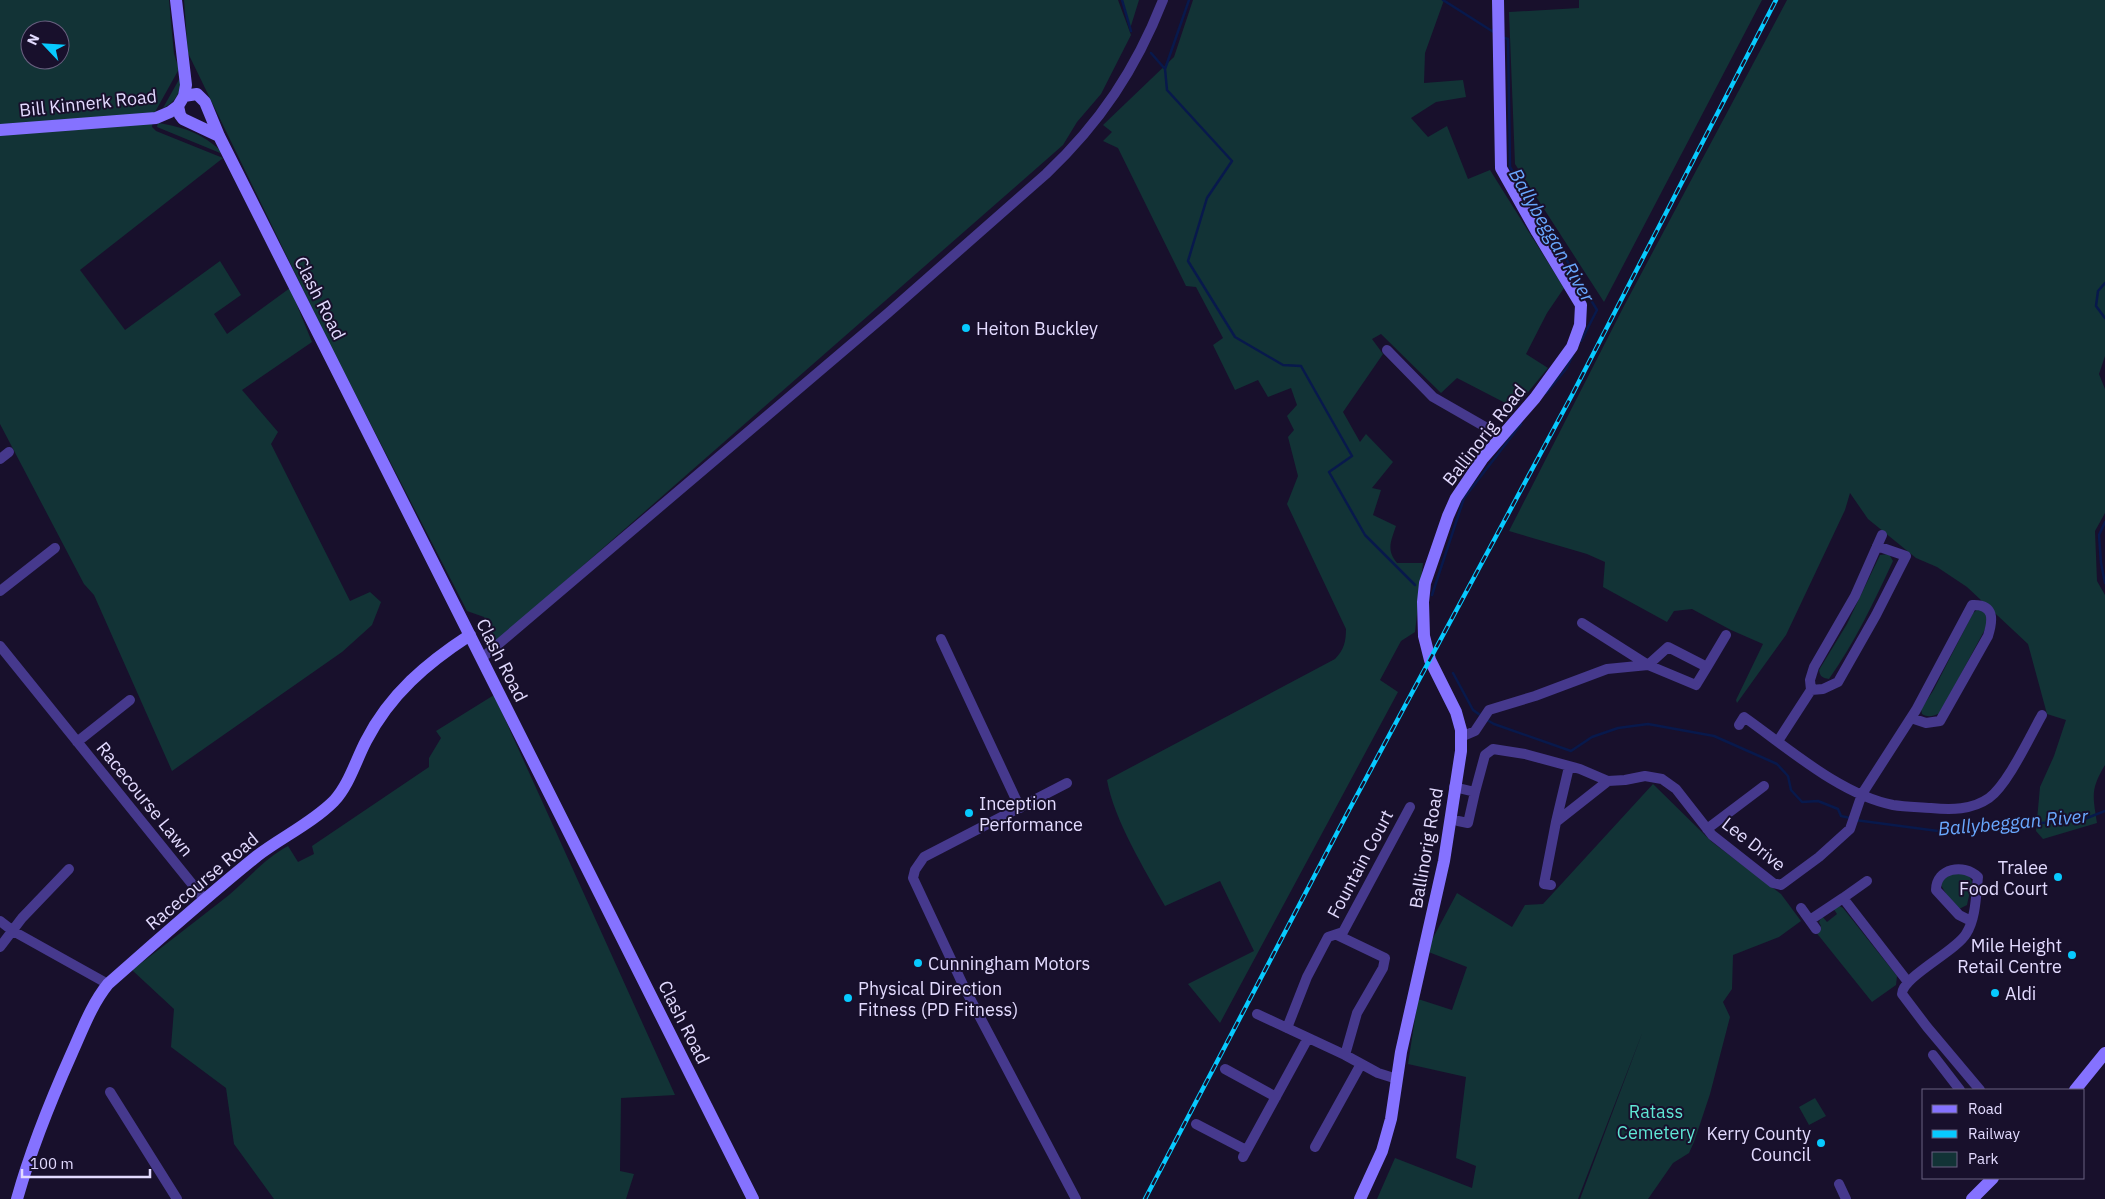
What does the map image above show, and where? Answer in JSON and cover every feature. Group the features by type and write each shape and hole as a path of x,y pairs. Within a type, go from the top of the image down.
{"street":[{"path":"176,0 181,47 186,68 186,99 179,112 188,121 219,136"},
{"path":"482,658 888,313 1067,154 1101,114 1142,47 1163,0"},
{"name":"Ballinorig Road","path":"1360,1199 1382,1151 1391,1119 1401,1052 1444,861 1454,787 1462,751 1456,712 1430,660 1424,636 1423,597 1429,570 1456,498 1467,480 1501,436 1535,398 1572,348 1580,325 1581,304 1501,168 1498,0"},
{"path":"160,117 188,121 200,120 205,114 206,106 204,99 186,99"},
{"name":"Bill Kinnerk Road","path":"0,130 160,117 186,99"},
{"name":"Clash Road","path":"206,106 219,136 753,1199"},
{"path":"1387,350 1433,397 1501,436"},
{"path":"0,458 8,452"},
{"path":"1778,741 1811,690 1810,680 1814,667 1855,596 1882,535"},
{"path":"1811,690 1823,689 1838,682 1876,615 1906,556 1877,546"},
{"path":"0,591 55,548"},
{"path":"1862,794 1911,718 1972,604 1979,604 1991,613 1993,621 1988,636 1940,721 1926,723 1911,718"},
{"path":"1582,623 1648,664 1696,685 1726,635"},
{"name":"Racecourse Road","path":"17,1199 27,1164 62,1076 97,999 108,984 260,854 333,801 344,787 366,741 389,703 428,665 470,635"},
{"path":"941,639 1020,808"},
{"name":"Racecourse Lawn","path":"0,646 206,900"},
{"path":"1461,736 1475,731 1489,710 1535,696 1606,669 1648,664 1668,647 1707,667"},
{"name":"Racecourse Lawn","path":"77,742 130,700"},
{"path":"1739,725 1744,717 1828,778 1862,794 1893,805 1949,810 1973,807 1990,797 2008,775 2042,715"},
{"name":"Lee Drive","path":"1458,821 1468,823 1484,755 1493,749 1525,754 1580,769 1608,781 1645,776 1662,779 1676,788 1712,835 1773,884 1782,885 1819,857 1850,829 1862,794"},
{"path":"1551,885 1544,884 1569,767"},
{"path":"1556,822 1608,781"},
{"path":"1067,783 924,857 915,870 914,878 964,987 1076,1199"},
{"name":"Lee Drive","path":"1707,829 1764,786"},
{"path":"1454,787 1476,792"},
{"name":"Fountain Court","path":"1287,1028 1307,978 1328,937 1343,932 1410,807"},
{"path":"0,947 22,918 69,869"},
{"path":"1971,921 1959,915 1936,890 1936,883 1945,872 1963,870 1973,872 1978,877 1971,921 1965,936 1908,982 1902,991 1903,996 1927,1028 1979,1089"},
{"path":"1810,920 1867,881"},
{"path":"1843,898 1908,982"},
{"path":"1801,908 1816,929"},
{"path":"0,921 13,931 108,984"},
{"name":"Fountain Court","path":"1337,935 1385,958 1382,968 1357,1014 1345,1055"},
{"path":"1257,1014 1345,1055 1378,1073 1397,1079"},
{"path":"1196,1124 1244,1154 1308,1038"},
{"path":"2076,1089 2105,1053"},
{"path":"1933,1055 1960,1089 1971,1079"},
{"path":"1315,1147 1361,1064"},
{"path":"1225,1069 1276,1097"},
{"path":"110,1092 177,1199"},
{"path":"1972,1199 1992,1179"},
{"path":"1839,1184 1846,1199"}],"green space":[{"path":"0,0 169,0 174,54 179,69 155,112 163,108 181,76 180,84 175,99 167,106 154,113 152,127 156,131 223,158 80,270 125,330 220,261 241,295 214,314 227,334 290,288 312,342 242,390 278,432 271,444 350,601 370,592 381,602 372,625 342,652 172,771 94,595 84,584 0,424"},
{"path":"184,0 1118,0 1131,35 1101,94 1077,122 1063,145 497,641 484,617 467,611 327,339 188,53"},
{"path":"1139,0 1130,29 1123,1"},
{"path":"1193,0 1444,0 1425,53 1424,83 1463,80 1466,97 1436,102 1411,118 1428,137 1447,126 1468,179 1490,170 1564,288 1547,313 1526,354 1548,368 1515,408 1457,378 1441,393 1381,334 1372,339 1383,354 1343,412 1360,442 1366,434 1393,462 1372,488 1381,490 1373,515 1396,526 1391,541 1391,554 1397,563 1423,563 1415,632 1401,641 1380,680 1398,692 1220,1023 1188,984 1254,951 1220,881 1165,906 1123,828 1116,812 1107,780 1335,659 1344,645 1346,629 1287,504 1298,476 1288,437 1294,430 1287,416 1297,405 1291,388 1268,397 1258,380 1235,390 1213,345 1223,338 1196,287 1186,286 1118,148 1103,141 1112,132 1103,125 1174,57"},
{"path":"1579,0 1762,0 1604,302 1515,164 1509,12 1579,8"},
{"path":"1787,0 2105,0 2105,356 2099,374 2105,389 2105,513 2095,531 2097,581 2105,595 2105,765 2097,781 2094,793 2097,823 2043,839 2036,831 2040,787 2054,756 2066,720 2047,714 2028,644 1967,587 1937,567 1916,558 1868,519 1850,493 1845,510 1786,635 1737,703 1736,700 1763,644 1731,630 1692,609 1674,611 1667,622 1603,587 1605,562 1587,554 1509,531 1624,306"},
{"path":"158,123 177,127 203,137 225,155 157,127"},
{"path":"1889,554 1893,561 1864,622 1829,679 1823,678 1819,670 1847,624 1880,555"},
{"path":"1978,609 1987,614 1990,620 1940,713 1931,716 1922,714 1921,709 1933,691 1973,613"},
{"path":"494,695 675,1095 621,1098 620,1171 634,1174 626,1199 274,1199 234,1144 226,1088 171,1047 174,1009 132,970 229,895 279,851 288,846 298,862 314,854 312,846 429,767 429,758 441,738 436,731"},
{"name":"Ratass Cemetery","path":"1653,784 1712,842 1781,894 1801,921 1779,937 1733,955 1732,989 1723,1002 1730,1017 1710,1094 1689,1153 1673,1163 1648,1199 1580,1199 1643,1031 1578,1199 1377,1199 1395,1158 1472,1188 1476,1166 1456,1158 1466,1077 1408,1064 1418,999 1452,1010 1467,967 1426,951 1457,893 1512,927 1525,905 1543,904"},
{"path":"1960,873 1969,875 1972,882 1967,905 1959,909 1951,903 1941,885 1946,874"},
{"path":"1838,905 1843,908 1897,976 1896,985 1872,1002 1815,931 1821,926 1819,922 1822,916 1827,922 1837,914 1833,908"},
{"path":"1815,1098 1826,1116 1809,1125 1799,1107"}],"waterway":[{"path":"1122,0 1131,31"},
{"path":"1165,69 1189,0"},
{"name":"Ballybeggan River","path":"1443,0 1495,33"},
{"name":"Ballybeggan River","path":"1505,38 1508,39 1510,167 1597,310 1581,341"},
{"path":"1151,53 1165,69 1167,90 1232,161 1207,198 1188,261 1235,337 1283,365 1301,366 1352,456 1329,472 1365,535 1415,585"},
{"path":"2105,283 2098,291 2096,306 2105,318"},
{"name":"Ballybeggan River","path":"1546,393 1566,369 1573,355"},
{"name":"Ballybeggan River","path":"1432,595 1464,498 1521,424"},
{"path":"2105,522 2099,535 2105,583"},
{"name":"Ballybeggan River","path":"1453,673 1473,710 1483,717"},
{"name":"Ballybeggan River","path":"1487,720 1571,751 1592,737 1618,728 1648,724 1714,736 1777,764 1788,776 1791,790 1802,802 1818,801 1838,809 1841,816 1850,818"},
{"name":"Ballybeggan River","path":"1855,820 1938,831 2082,820 2105,811"}],"railway":[{"path":"1145,1199 1349,810 1572,395 1776,0"}],"place":[{"name":"Heiton Buckley","path":"966,328"},
{"name":"Inception Performance","path":"969,813"},
{"name":"Tralee Food Court","path":"2058,877"},
{"name":"Mile Height Retail Centre","path":"2072,955"},
{"name":"Cunningham Motors","path":"918,963"},
{"name":"Aldi","path":"1995,993"},
{"name":"Physical Direction Fitness (PD Fitness)","path":"848,998"},
{"name":"Kerry County Council","path":"1821,1143"}]}
